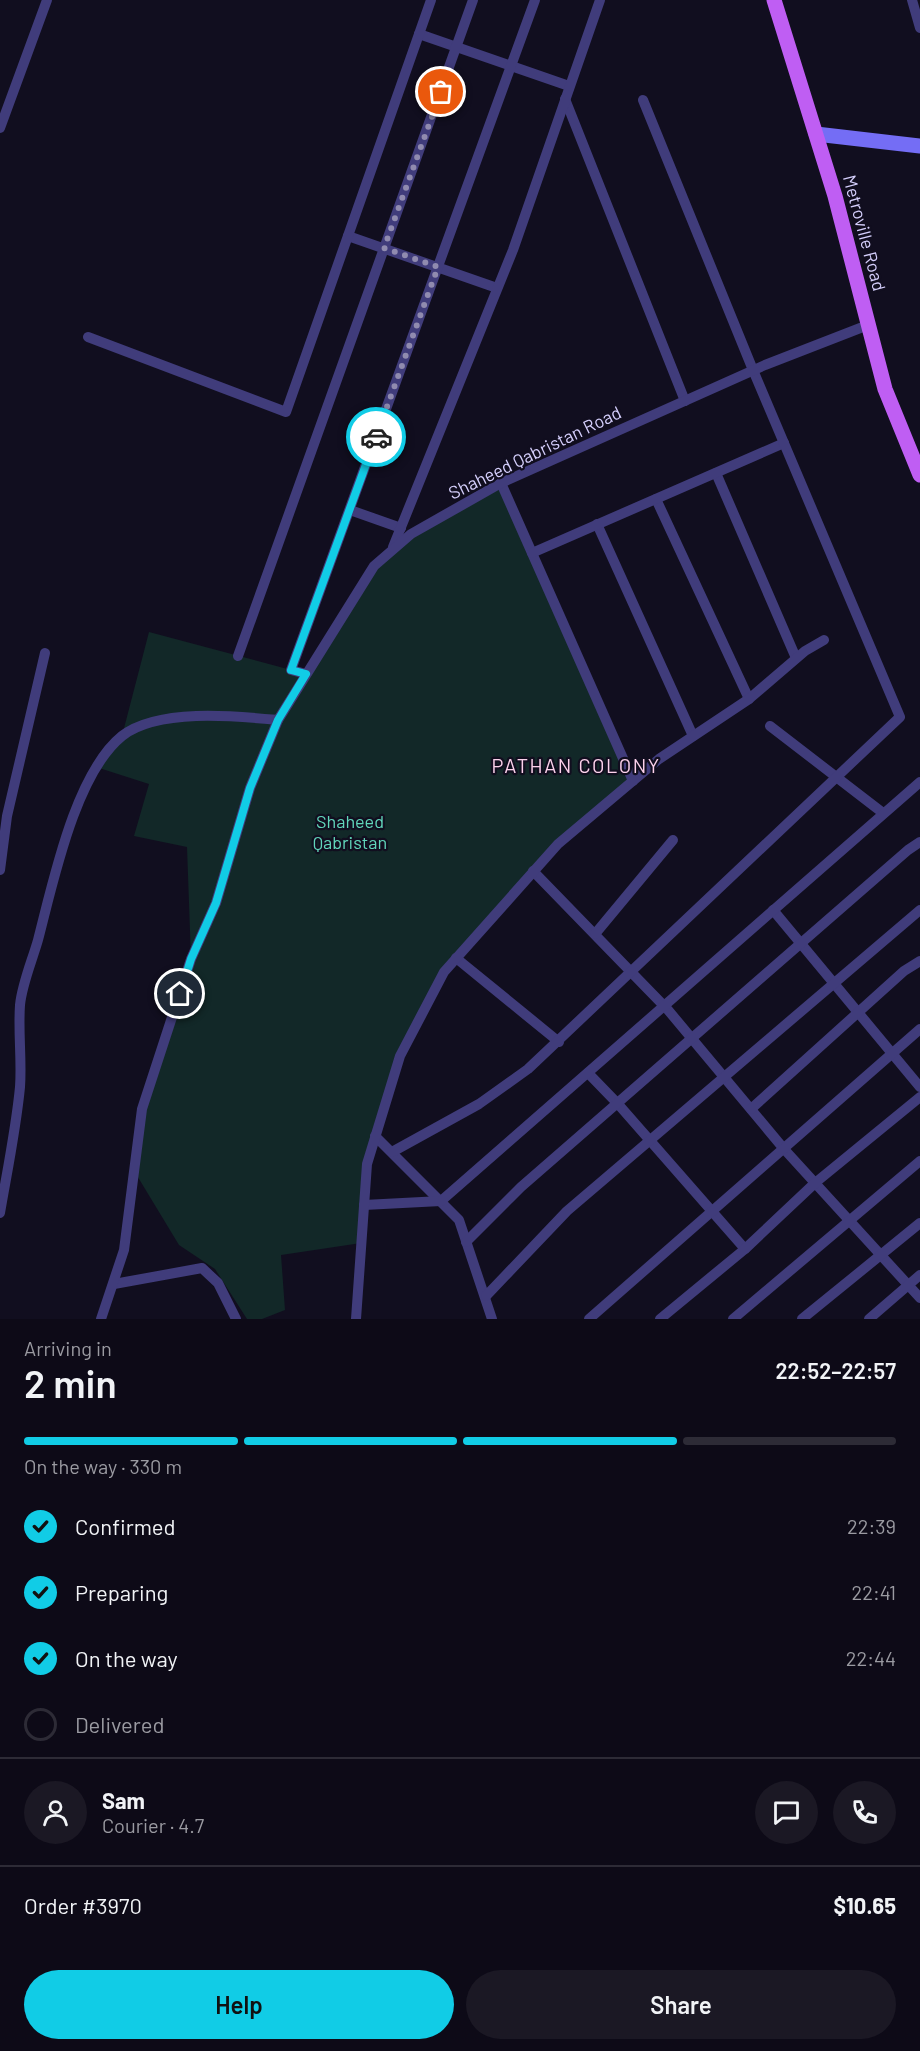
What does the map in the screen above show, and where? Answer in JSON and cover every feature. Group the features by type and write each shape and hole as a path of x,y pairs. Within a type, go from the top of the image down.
{"main road":[{"name":"Metroville Road","path":"774,0 816,134 885,389 920,476"}],"street":[{"path":"0,128 47,0"},
{"path":"88,337 286,412 431,0"},
{"path":"238,656 473,0"},
{"path":"306,674 291,670 535,0"},
{"path":"392,550 497,288 600,0"},
{"path":"912,0 920,28"},
{"path":"419,34 569,86"},
{"path":"565,99 685,401"},
{"path":"392,1152 480,1104 528,1069 559,1042 630,970 900,717 753,370 643,100"},
{"path":"816,134 920,146"},
{"path":"348,236 497,288"},
{"name":"Shaheed Qabristan Road","path":"101,1319 124,1250 142,1109 191,959 216,903 250,788 278,720 374,566 411,534 501,483 753,370 868,326"},
{"path":"531,553 784,443"},
{"path":"716,473 796,658"},
{"path":"501,483 633,781"},
{"path":"656,499 749,699"},
{"path":"350,510 401,528"},
{"path":"597,525 693,736"},
{"path":"356,1319 367,1164 400,1056 444,972 558,844 633,781 693,736 749,699 796,658 824,640"},
{"path":"0,870 7,816 45,653"},
{"path":"0,1213 20,1087 20,1004 58,866 82,793 96,767 122,736 154,723 190,716 230,716 278,720"},
{"path":"770,726 883,813"},
{"path":"364,1205 441,1201 920,782"},
{"path":"595,934 673,840"},
{"path":"466,1242 521,1187 916,844 920,857"},
{"path":"533,871 664,1006 784,1149 920,1298"},
{"path":"773,910 832,984 920,1087"},
{"path":"486,1296 567,1211 920,910"},
{"path":"456,958 559,1042"},
{"path":"751,1109 904,971 920,961"},
{"path":"589,1319 920,1029"},
{"path":"588,1073 745,1249"},
{"path":"660,1319 745,1249 815,1183 920,1097"},
{"path":"375,1136 459,1220 492,1319"},
{"path":"733,1319 920,1161"},
{"path":"802,1319 920,1222"},
{"path":"114,1284 202,1268 218,1283 236,1319"},
{"path":"869,1319 920,1275"}],"green space":[{"name":"Shaheed Qabristan","path":"498,486 632,781 558,844 444,972 400,1056 367,1164 361,1243 281,1255 285,1310 262,1319 247,1319 215,1269 179,1245 133,1169 142,1109 191,959 187,847 134,836 149,784 96,767 122,736 149,632 306,674 374,566 411,534"}],"way so far":[{"path":"376,437 438,267 384,248 441,92"}],"district":[{"name":"PATHAN COLONY","path":"576,766"}],"route":[{"path":"180,994 191,959 216,903 250,788 278,720 306,674 291,670 376,437"}]}
